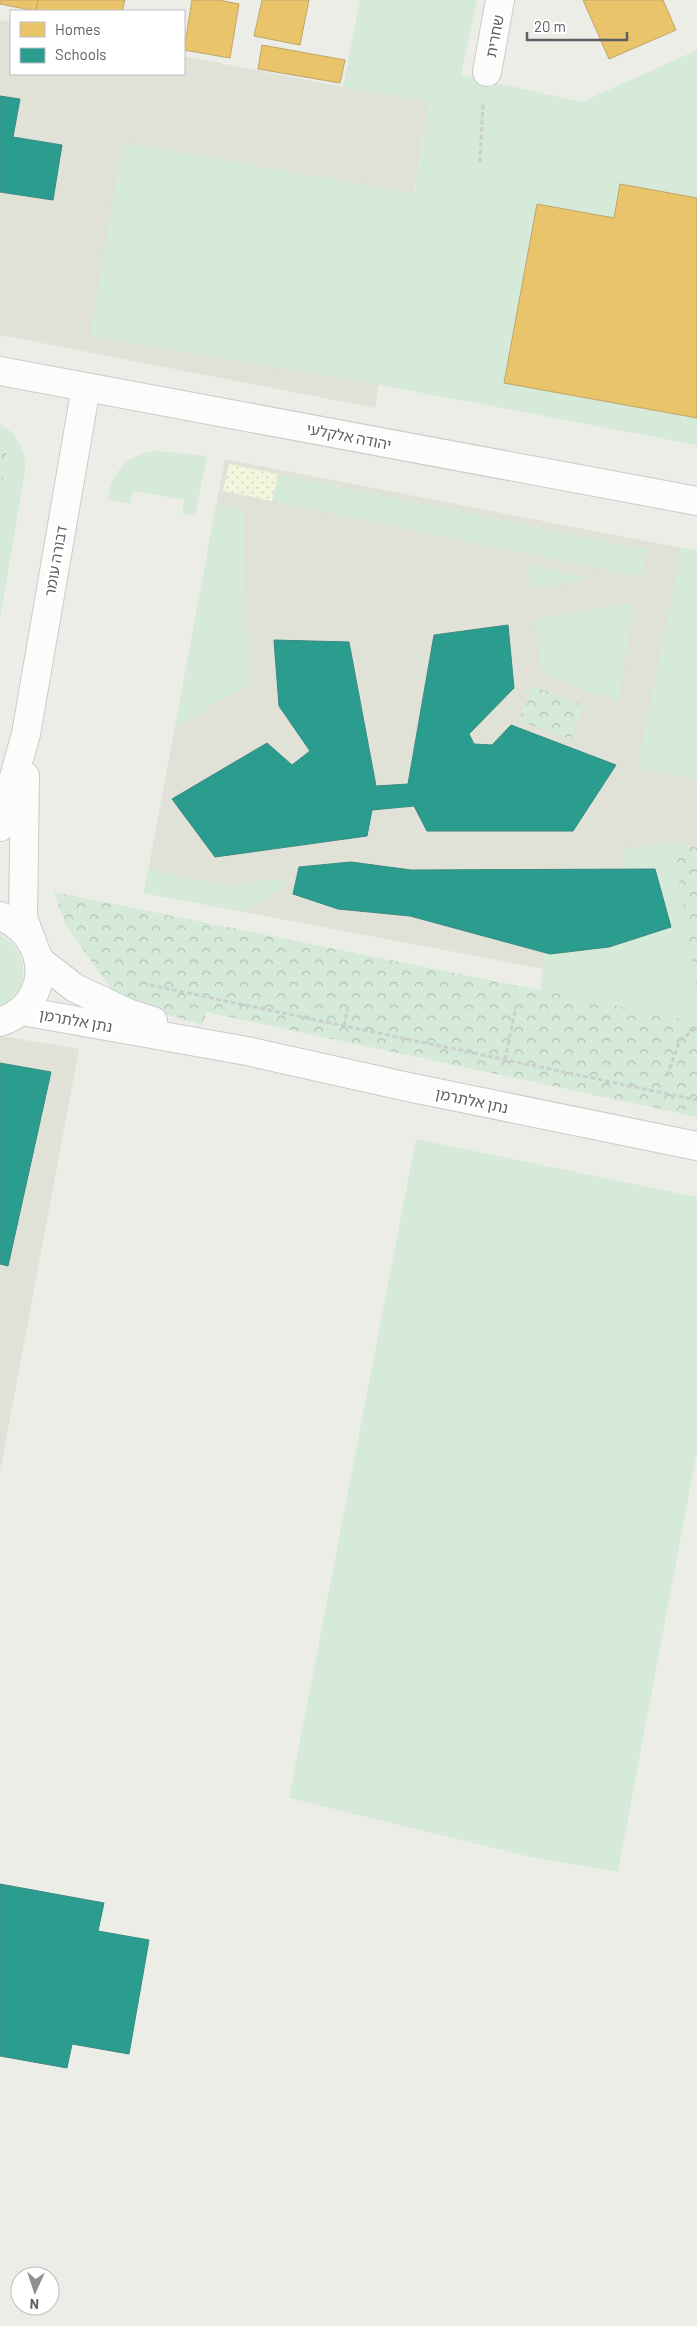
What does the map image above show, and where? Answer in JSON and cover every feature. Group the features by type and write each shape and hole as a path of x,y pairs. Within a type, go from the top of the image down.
{"street":[{"name":"שחרית","path":"487,72 500,0"},
{"name":"יהודה אלקלעי","path":"0,371 697,501"},
{"name":"דבורה עומר","path":"0,827 26,734 86,387"},
{"name":"דבורה עומר","path":"26,734 22,887 23,918 36,951"},
{"name":"נתן אלתרמן","path":"0,916 12,921 23,930 36,951 76,988 128,1013 247,1051"},
{"path":"11,1016 31,1000 37,988 36,951"},
{"name":"נתן אלתרמן","path":"11,1016 247,1051 408,1087 697,1146"}],"path":[{"path":"480,162 487,72"},
{"path":"146,984 697,1100"},
{"path":"344,1026 348,1005"},
{"path":"505,1060 515,1011"},
{"path":"667,1076 680,1040 697,1028"}],"shaded area":[{"path":"0,20 10,22 10,75 185,75 185,56 343,87 430,101 375,408 0,335"},
{"path":"225,459 697,551 697,998 144,893"},
{"path":"0,1036 79,1049 0,1472"}],"green space":[{"path":"360,0 477,0 461,75 582,102 697,50 697,445 380,385 90,336 123,143 414,193 430,101 343,87"},
{"path":"0,424 14,436 23,452 26,464 0,619 0,499 7,451 0,441"},
{"path":"0,441 7,451 0,499"},
{"path":"159,451 207,456 195,516 182,513 184,500 133,491 130,504 107,499 114,479 124,464 138,455"},
{"path":"278,474 647,550 641,577 272,501"},
{"path":"216,505 243,511 248,686 176,725"},
{"path":"682,548 697,551 697,780 637,768"},
{"path":"528,565 592,579 531,589"},
{"path":"634,602 618,703 542,672 535,619"},
{"path":"532,686 584,705 571,739 519,721"},
{"path":"673,843 697,989 697,1028 539,1008 544,952 550,954 609,947 671,927 655,870 624,869 623,849"},
{"path":"673,843 697,848 697,989"},
{"path":"148,869 232,887 273,878 289,882 245,912 144,893"},
{"path":"54,892 697,1022 697,1117 206,1012 203,1025 162,1013 113,991 66,926"},
{"path":"0,935 17,950 22,960 23,971 22,982 18,991 10,1000 0,1006"},
{"path":"416,1139 697,1197 697,1451 618,1872 535,1858 289,1798"}],"sand":[{"path":"229,464 278,474 272,501 223,491"}],"building: Homes":[{"path":"0,0 38,0 36,10 0,4"},
{"path":"38,0 125,0 122,10 36,10"},
{"path":"192,0 218,0 239,4 230,58 185,50"},
{"path":"262,0 309,0 300,45 254,36"},
{"path":"583,0 663,0 676,30 609,59"},
{"path":"262,45 345,60 340,83 258,69"},
{"path":"620,184 697,198 697,418 504,383 537,204 614,218"}],"building: Schools":[{"path":"0,96 20,99 13,137 62,145 53,200 0,192"},
{"path":"508,625 514,688 469,734 474,744 492,745 511,725 616,765 573,831 427,831 414,806 372,810 367,836 215,857 172,799 267,743 292,765 310,751 279,706 274,640 349,642 376,786 408,784 434,635"},
{"path":"351,862 411,870 655,869 671,927 609,947 550,954 410,916 338,909 293,894 299,867"},
{"path":"0,1063 51,1072 8,1266 0,1264"},
{"path":"0,1884 104,1903 98,1931 149,1940 129,2054 72,2044 67,2068 0,2056"}]}
